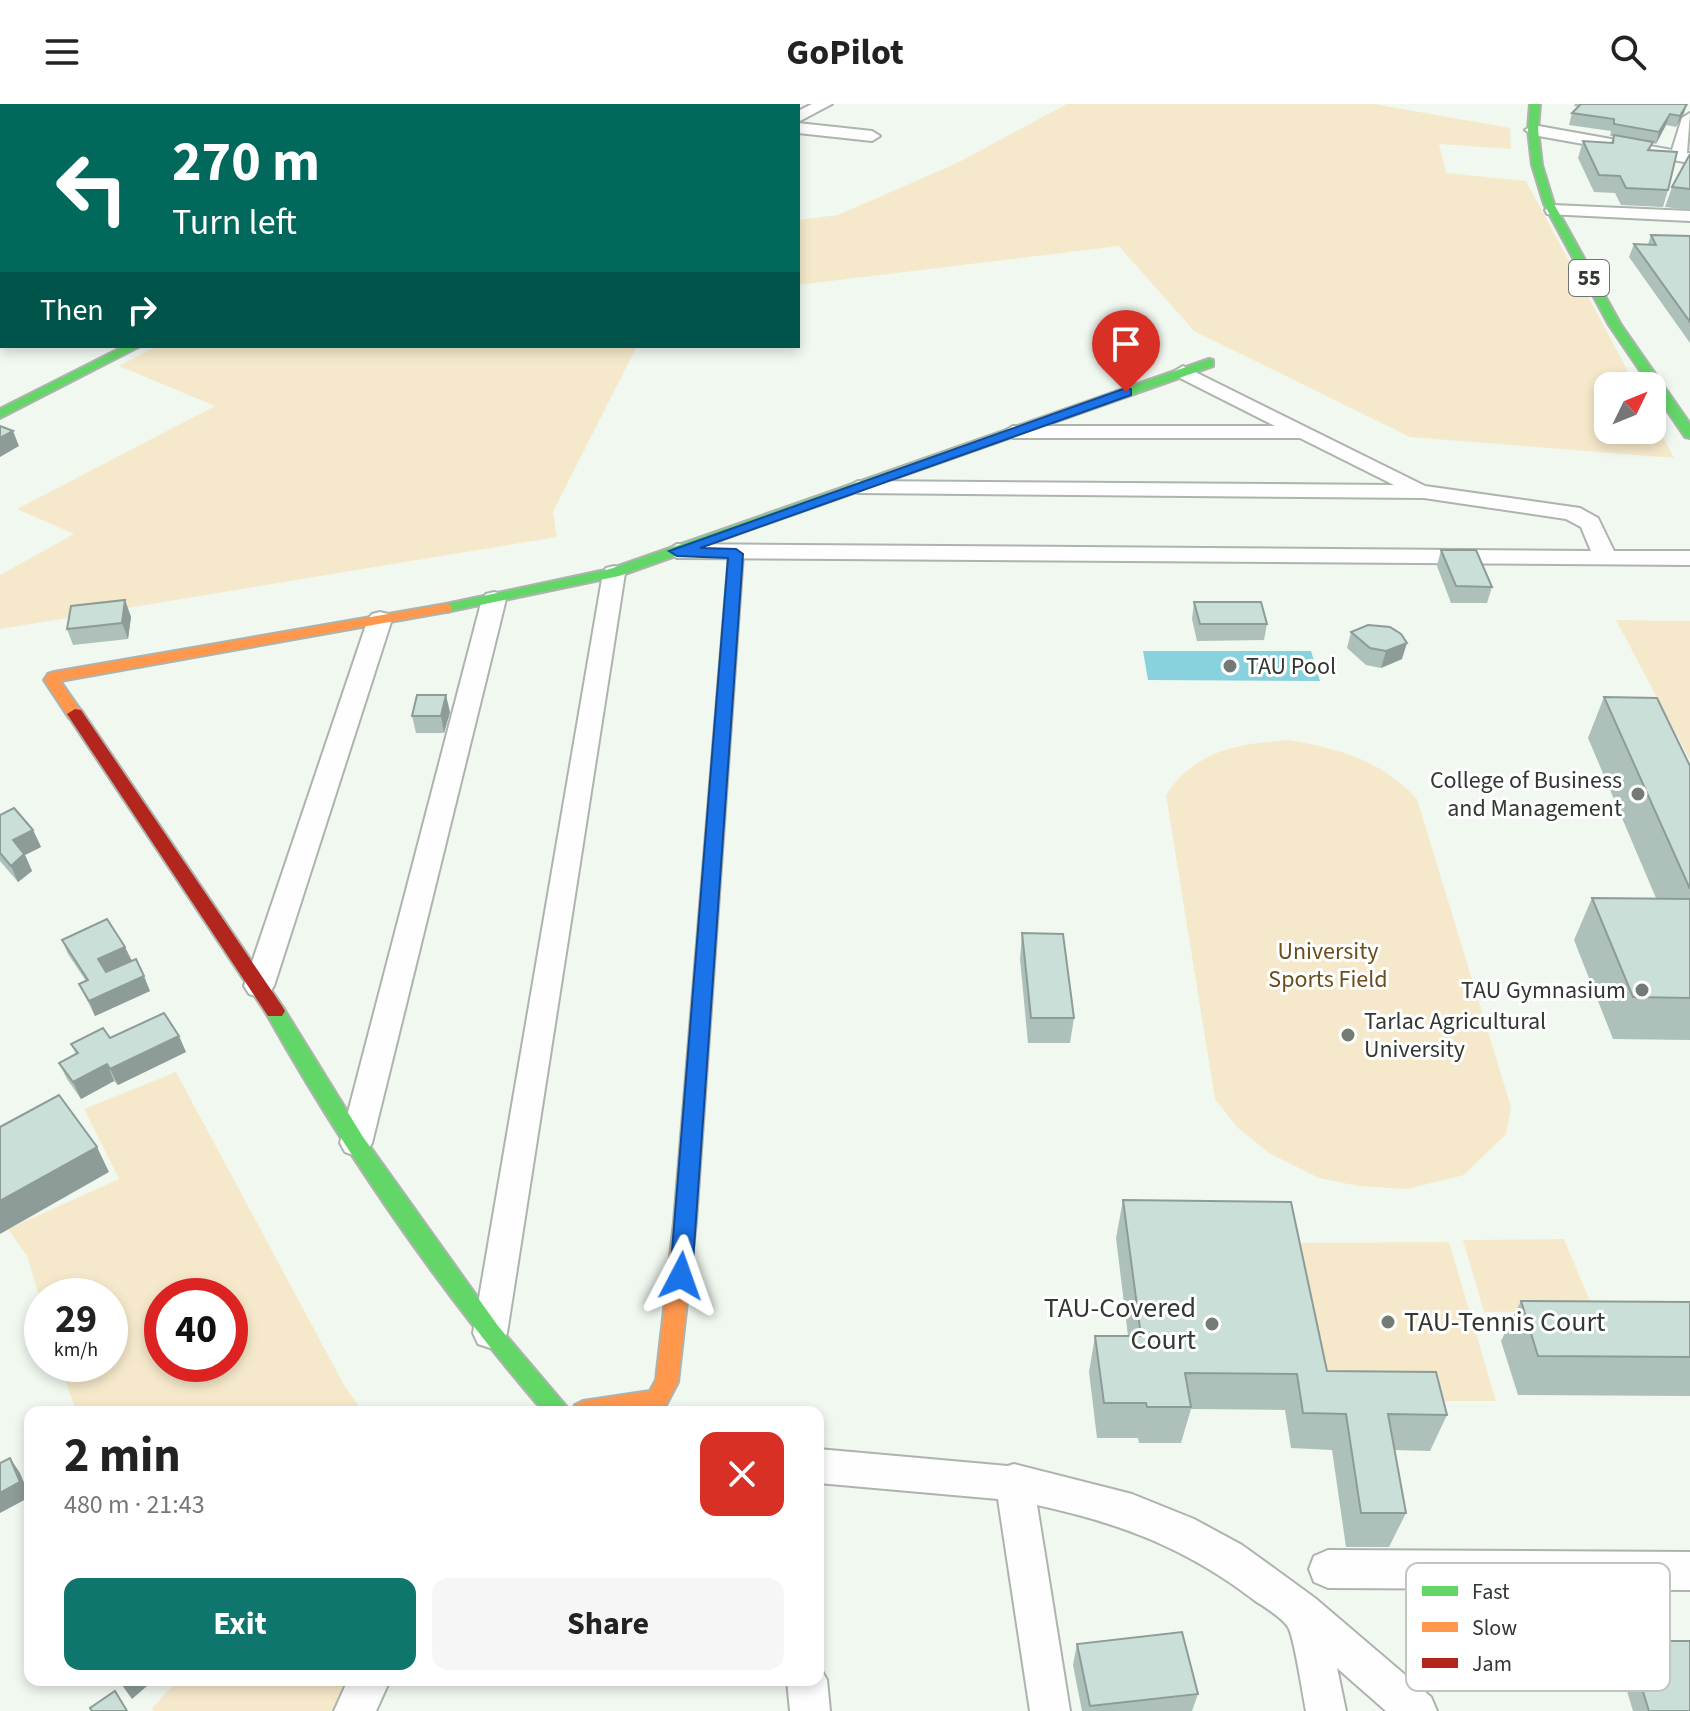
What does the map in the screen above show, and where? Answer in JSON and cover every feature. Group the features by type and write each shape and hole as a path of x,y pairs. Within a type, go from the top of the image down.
{"main road":[{"name":"55","path":"1535,104 1533,130 1541,182 1553,210 1615,325 1681,403 1690,434"},
{"path":"0,414 130,348"},
{"path":"554,1406 490,1333 356,1143 259,986 52,680 57,674 494,599 614,573 1209,363"},
{"path":"620,1406 657,1400 667,1382 681,1276 736,554"}],"street":[{"path":"800,116 824,104"},
{"path":"1533,130 1684,157 1690,118"},
{"path":"800,128 872,136"},
{"path":"1553,210 1690,216"},
{"path":"1183,372 1424,492"},
{"path":"1013,432 1303,432"},
{"path":"858,487 1424,492 1572,513 1590,523 1606,558"},
{"path":"677,551 736,554 1690,558"},
{"path":"490,1333 614,573"},
{"path":"356,1143 494,599"},
{"path":"259,986 380,619"},
{"path":"824,1466 1014,1481 1085,1496 1150,1518 1229,1559 1306,1617 1417,1711"},
{"path":"1014,1481 1050,1711"},
{"path":"1328,1569 1406,1569"},
{"path":"1670,1571 1690,1571"},
{"path":"1306,1617 1326,1711"},
{"path":"354,1711 367,1686"},
{"path":"808,1686 810,1711"}],"green space":[{"path":"1067,104 1374,104 1510,128 1511,149 1439,144 1446,173 1526,181 1628,372 1594,372 1594,444 1666,443 1674,458 1410,437 1194,331 1119,246 800,285 800,220 838,215 957,163"},
{"path":"153,348 636,348 553,512 557,537 0,629 0,575 74,534 17,509 215,406 119,366"},
{"path":"1616,620 1690,621 1690,760"},
{"name":"University Sports Field","path":"1289,740 1359,758 1388,774 1417,799 1511,1107 1506,1134 1464,1175 1407,1189 1358,1186 1319,1178 1269,1153 1238,1128 1215,1099 1166,795 1178,780 1205,758 1235,747"},
{"path":"176,1072 344,1385 359,1406 74,1406 66,1382 128,1382 128,1278 34,1278 27,1256 8,1229 119,1179 84,1109"},
{"path":"1564,1239 1594,1311 1484,1312 1463,1240"},
{"name":"TAU-Tennis Court","path":"1449,1242 1496,1401 1320,1401 1285,1243"},
{"path":"172,1686 351,1686 338,1711 154,1711 152,1708"}],"water":[{"name":"TAU Pool","path":"1143,651 1311,651 1320,681 1148,680"}],"building":[{"path":"1581,104 1687,104 1680,116 1670,114 1659,132 1614,124 1614,119 1572,113"},
{"path":"1614,135 1653,142 1648,150 1677,152 1668,190 1626,188 1620,176 1599,175 1583,141 1613,143"},
{"path":"1690,154 1690,189 1672,187"},
{"path":"1651,235 1690,236 1690,322 1634,244 1656,245"},
{"path":"0,426 13,431 0,438"},
{"path":"1441,550 1476,550 1492,587 1456,586"},
{"path":"125,600 122,623 67,629 71,606"},
{"path":"1194,602 1261,602 1267,624 1200,624"},
{"path":"1368,625 1390,627 1401,634 1407,643 1386,651 1370,648 1351,632"},
{"path":"417,695 446,695 441,716 412,716"},
{"path":"1604,697 1657,698 1690,766 1690,889"},
{"path":"14,808 33,830 13,840 24,854 11,866 0,853 0,815"},
{"path":"1592,898 1690,899 1690,998 1633,997"},
{"path":"107,919 125,947 98,959 106,972 136,959 144,976 89,1001 79,984 88,980 62,940"},
{"path":"1022,933 1063,934 1074,1018 1031,1018"},
{"path":"164,1013 179,1036 110,1069 107,1064 73,1082 59,1063 78,1053 71,1044 103,1028 110,1038"},
{"path":"59,1095 97,1147 0,1201 0,1127"},
{"path":"1123,1200 1291,1202 1327,1371 1436,1372 1447,1415 1388,1414 1406,1513 1361,1513 1346,1414 1303,1413 1297,1374 1185,1373 1191,1407 1104,1403 1095,1336 1141,1336"},
{"path":"1521,1301 1690,1302 1690,1357 1538,1356"},
{"path":"10,1458 20,1482 0,1493 0,1463"},
{"path":"1182,1632 1198,1694 1090,1706 1077,1644"},
{"path":"1670,1641 1690,1641 1690,1711 1649,1711 1643,1691 1670,1691"},
{"path":"115,1691 127,1711 92,1711 90,1708"}],"traffic: fast":[{"path":"1535,104 1533,130 1537,165 1549,204 1615,325 1690,434"},
{"path":"0,414 130,348"},
{"path":"446,608 614,573 1209,363"},
{"path":"685,1222 736,554"},
{"path":"275,1011 356,1143 490,1333 554,1406"}],"traffic: slow":[{"path":"75,714 52,680 54,677 446,608"},
{"path":"620,1406 657,1400 667,1382 685,1222"}],"traffic: jam":[{"path":"75,714 275,1011"}],"place":[{"name":"TAU Pool","path":"1230,666"},
{"name":"College of Business and Management","path":"1638,794"},
{"name":"TAU Gymnasium","path":"1642,990"},
{"name":"Tarlac Agricultural University","path":"1348,1035"},
{"name":"TAU-Tennis Court","path":"1388,1322"},
{"name":"TAU-Covered Court","path":"1212,1324"}],"route":[{"path":"681,1276 736,554 677,551 1126,392"}]}
